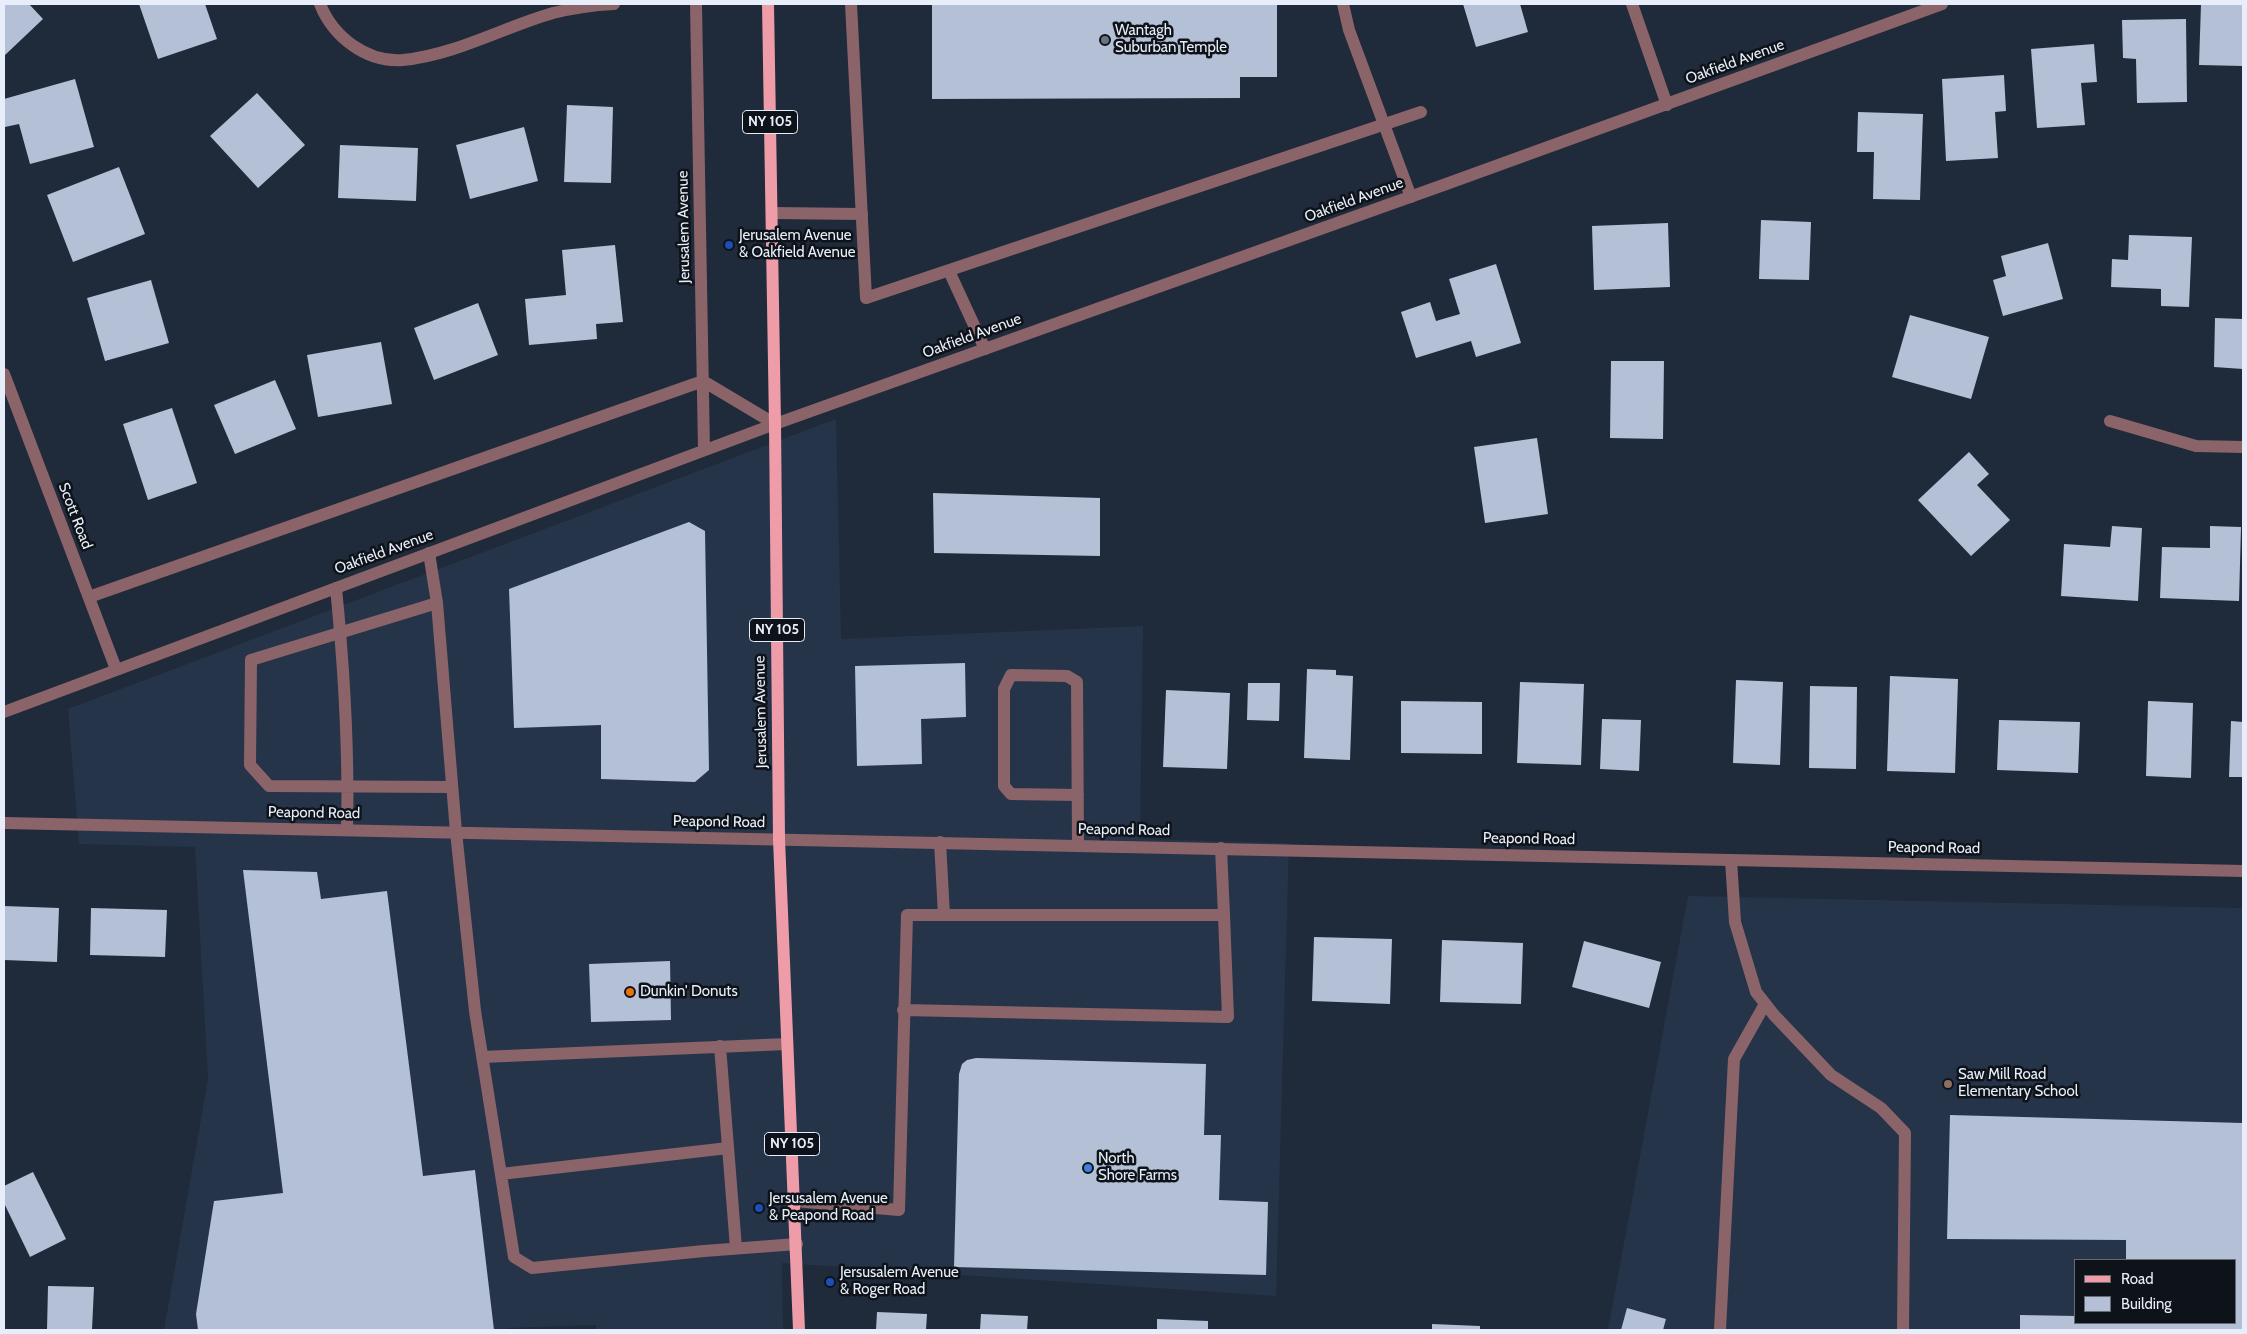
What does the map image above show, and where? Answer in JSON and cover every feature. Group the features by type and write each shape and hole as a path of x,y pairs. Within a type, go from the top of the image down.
{"main road":[{"name":"Jerusalem Avenue","path":"768,4 779,839 797,1244 799,1330"}],"street":[{"path":"320,4 339,35 359,50 383,58 402,60 443,52 553,13 588,5 614,4"},
{"name":"Jerusalem Avenue","path":"696,4 704,450"},
{"path":"851,4 866,298 1421,112"},
{"path":"1343,4 1350,30 1411,197"},
{"path":"1632,4 1667,104"},
{"name":"Oakfield Avenue","path":"4,712 775,424 1411,197 1942,4"},
{"path":"772,213 862,214"},
{"path":"949,270 985,349"},
{"name":"Scott Road","path":"4,374 8,400 89,597 116,669"},
{"path":"89,597 703,381 775,424"},
{"path":"2110,421 2196,446 2243,447"},
{"path":"429,553 437,603 456,832 475,1011 514,1257 532,1268 736,1248 797,1244"},
{"path":"336,588 348,787 347,830"},
{"path":"437,603 251,660 250,765 269,786 452,787"},
{"path":"1078,795 1012,794 1004,786 1004,689 1011,675 1068,676 1077,682 1078,795 1078,845"},
{"name":"Peapond Road","path":"4,823 2243,871"},
{"path":"940,842 944,915"},
{"path":"903,1010 1228,1017 1221,848"},
{"path":"1731,860 1735,922 1756,992 1831,1074 1881,1108 1905,1133 1903,1330"},
{"path":"795,1201 899,1210 906,915 1224,915"},
{"path":"1720,1330 1734,1059 1765,1004"},
{"path":"482,1057 787,1044"},
{"path":"720,1046 736,1248"},
{"path":"500,1174 728,1148"}],"shaded area":[{"path":"836,419 841,639 1143,626 1140,839 1289,843 1276,1296 782,1263 783,1330 596,1330 596,1325 506,1328 506,1330 164,1330 208,1079 195,847 79,844 68,709"},
{"name":"Saw Mill Road Elementary School","path":"1688,896 2243,908 2243,1330 1608,1330"}],"building":[{"path":"4,4 29,4 43,19 4,56"},
{"path":"139,4 205,4 217,39 158,59"},
{"name":"Wantagh Suburban Temple","path":"932,4 1277,4 1277,77 1240,77 1240,98 932,99"},
{"path":"1463,4 1520,4 1528,32 1476,47"},
{"path":"2201,4 2243,4 2243,66 2199,65"},
{"path":"2186,19 2187,102 2137,103 2136,59 2123,58 2122,20"},
{"path":"2094,44 2097,82 2081,83 2085,125 2037,128 2031,49"},
{"path":"2004,75 2006,111 1995,112 1998,158 1946,161 1942,79"},
{"path":"75,79 94,147 30,164 19,124 5,127 4,99"},
{"path":"257,93 305,145 258,188 210,136"},
{"path":"567,105 613,107 611,183 564,182"},
{"path":"1858,112 1923,114 1920,200 1873,199 1874,152 1857,152"},
{"path":"524,127 538,181 470,199 456,145"},
{"path":"340,145 418,148 416,201 338,198"},
{"path":"119,167 145,234 73,262 47,195"},
{"path":"1761,220 1811,222 1809,280 1759,279"},
{"path":"1668,223 1670,287 1594,290 1592,226"},
{"path":"2129,235 2192,237 2189,307 2161,306 2161,289 2111,287 2112,259 2128,260"},
{"path":"2048,243 2063,299 2003,316 1993,280 2006,276 2001,256"},
{"path":"615,245 623,322 596,324 597,339 529,345 525,299 566,295 562,250"},
{"path":"1496,264 1521,343 1476,357 1471,341 1416,358 1401,312 1430,302 1436,321 1460,314 1449,279"},
{"path":"151,280 169,343 105,361 87,298"},
{"path":"478,303 498,355 434,380 414,328"},
{"path":"1910,315 1989,337 1971,399 1892,377"},
{"path":"2215,318 2243,319 2243,369 2214,367"},
{"path":"381,342 392,404 318,417 307,355"},
{"path":"1611,361 1664,361 1663,439 1610,438"},
{"path":"275,380 296,429 235,454 214,405"},
{"path":"172,408 197,483 148,500 123,424"},
{"path":"1537,438 1548,514 1485,523 1474,447"},
{"path":"1969,452 1989,474 1977,485 2010,520 1971,556 1918,500"},
{"path":"933,493 1100,498 1100,556 934,553"},
{"path":"689,522 705,531 709,770 695,782 601,779 601,725 514,728 509,589"},
{"path":"2112,526 2142,528 2138,601 2061,596 2064,544 2110,547"},
{"path":"2210,526 2241,527 2239,601 2160,598 2162,547 2210,548"},
{"path":"965,663 966,717 921,719 922,764 857,766 855,666"},
{"path":"1307,669 1336,670 1336,675 1353,676 1350,760 1304,758"},
{"path":"1890,676 1958,679 1955,773 1887,771"},
{"path":"1736,680 1783,682 1780,765 1733,763"},
{"path":"1520,682 1584,684 1581,765 1517,763"},
{"path":"1248,683 1280,683 1279,721 1247,720"},
{"path":"1810,686 1857,687 1856,769 1809,768"},
{"path":"1166,690 1230,693 1227,769 1163,767"},
{"path":"1401,701 1482,702 1482,754 1401,753"},
{"path":"2148,701 2193,703 2191,778 2146,776"},
{"path":"1602,719 1641,720 1639,771 1600,769"},
{"path":"1999,720 2080,722 2078,773 1997,770"},
{"path":"2231,721 2243,722 2243,777 2229,777"},
{"path":"243,870 317,872 321,899 387,891 423,1176 475,1170 494,1330 198,1330 196,1314 214,1201 283,1193"},
{"path":"4,906 59,908 57,962 4,960"},
{"path":"91,908 167,910 165,957 90,955"},
{"path":"1314,937 1392,939 1390,1004 1312,1001"},
{"path":"1442,940 1523,943 1521,1004 1440,1002"},
{"path":"1584,941 1661,962 1649,1008 1572,987"},
{"name":"Dunkin' Donuts","path":"670,961 671,1020 591,1022 589,964"},
{"name":"North Shore Farms","path":"976,1058 1206,1064 1204,1135 1221,1135 1219,1200 1268,1202 1266,1275 954,1267 959,1074 962,1064 967,1060"},
{"path":"1950,1115 2243,1123 2243,1330 2020,1330 2020,1315 2074,1316 2074,1324 2237,1324 2237,1259 2126,1259 2126,1240 1947,1239"},
{"path":"33,1172 66,1239 30,1257 4,1203 4,1186"},
{"path":"48,1286 94,1287 92,1330 47,1330"},
{"path":"1627,1308 1666,1319 1663,1330 1621,1330"},
{"path":"877,1312 927,1314 926,1330 876,1330"},
{"path":"981,1314 1028,1316 1027,1330 980,1330"},
{"path":"1157,1319 1208,1321 1208,1330 1157,1330"},
{"path":"1432,1324 1480,1326 1480,1330 1432,1330"}],"place":[{"name":"Wantagh Suburban Temple","path":"1105,40"},
{"name":"Jerusalem Avenue & Oakfield Avenue","path":"729,245"},
{"name":"Dunkin' Donuts","path":"630,992"},
{"name":"Saw Mill Road Elementary School","path":"1948,1084"},
{"name":"North Shore Farms","path":"1088,1168"},
{"name":"Jersusalem Avenue & Peapond Road","path":"759,1208"},
{"name":"Jersusalem Avenue & Roger Road","path":"830,1282"}]}
